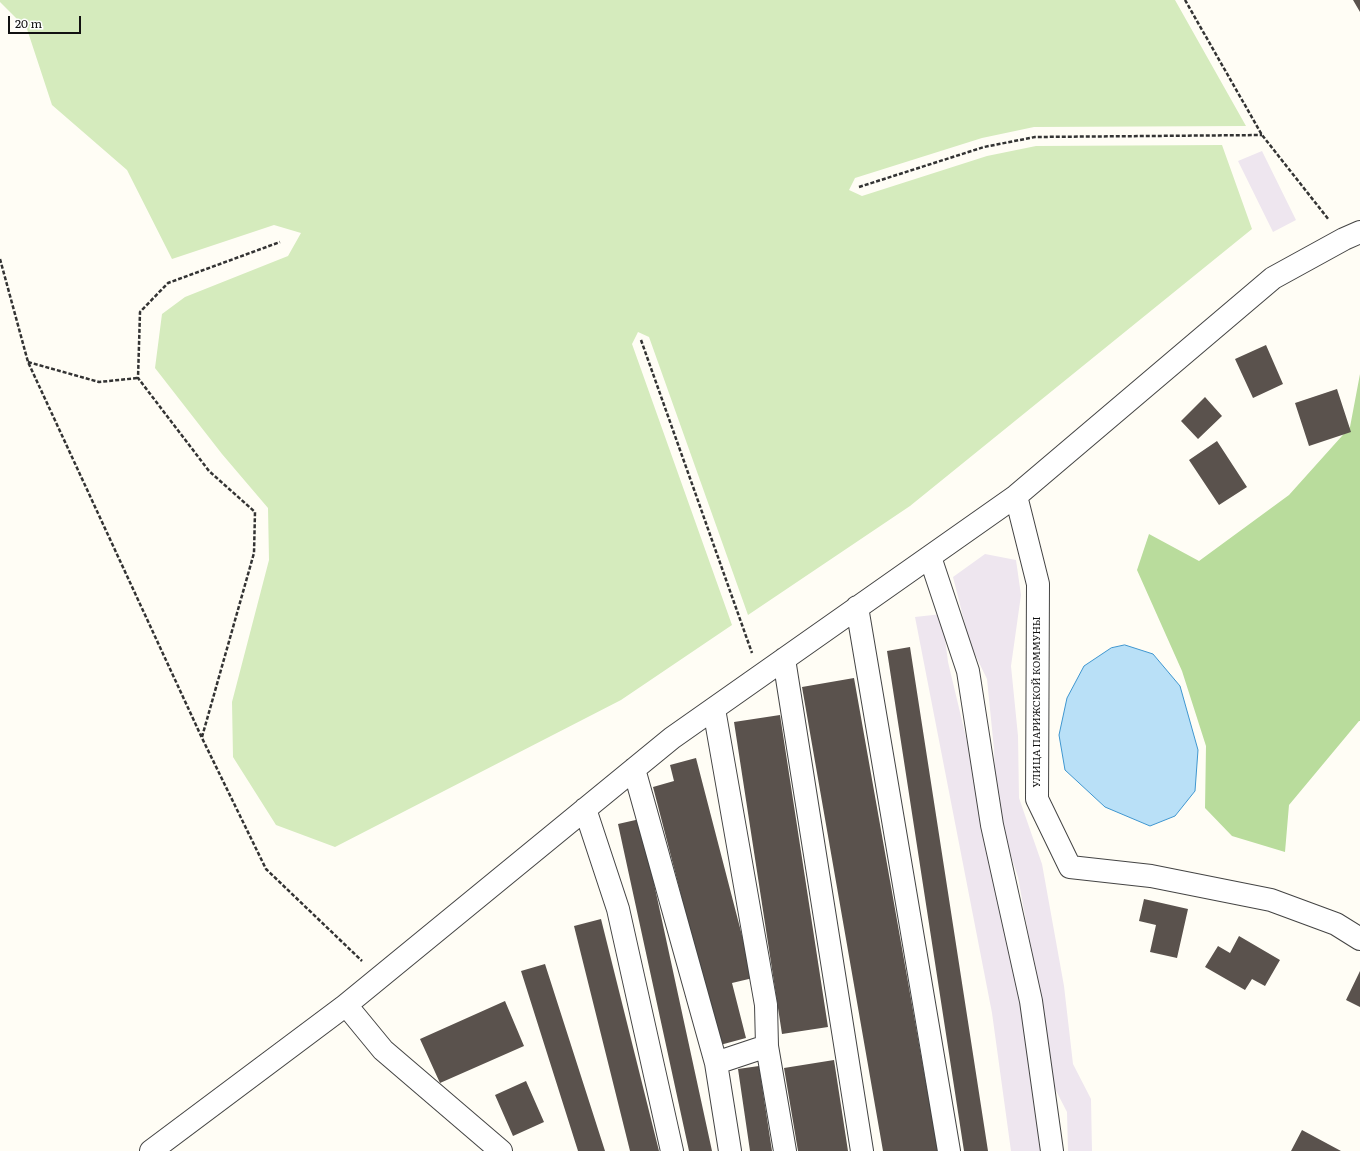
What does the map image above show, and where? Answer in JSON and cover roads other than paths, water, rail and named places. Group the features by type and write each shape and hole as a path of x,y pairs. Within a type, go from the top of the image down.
{"street":[{"path":"151,1151 346,1005 672,738 1016,496 1273,278 1352,236"},
{"name":"УЛИЦА ПАРИЖСКОЙ КОММУНЫ","path":"1016,496 1038,584 1037,799 1070,866 1151,876 1271,900 1336,924 1360,938"},
{"path":"930,557 968,671 992,825 1031,1001 1052,1151"},
{"path":"858,607 949,1151"},
{"path":"784,659 862,1151"},
{"path":"714,709 766,1005 767,1046 785,1151"},
{"path":"634,769 716,1063 730,1151"},
{"path":"586,809 618,909 672,1151"},
{"path":"346,1005 383,1050 501,1151"},
{"path":"716,1063 767,1046"}],"water":[{"path":"1125,645 1153,654 1180,686 1198,750 1195,791 1175,816 1150,826 1105,807 1065,770 1059,735 1067,698 1084,666 1111,648"}]}
